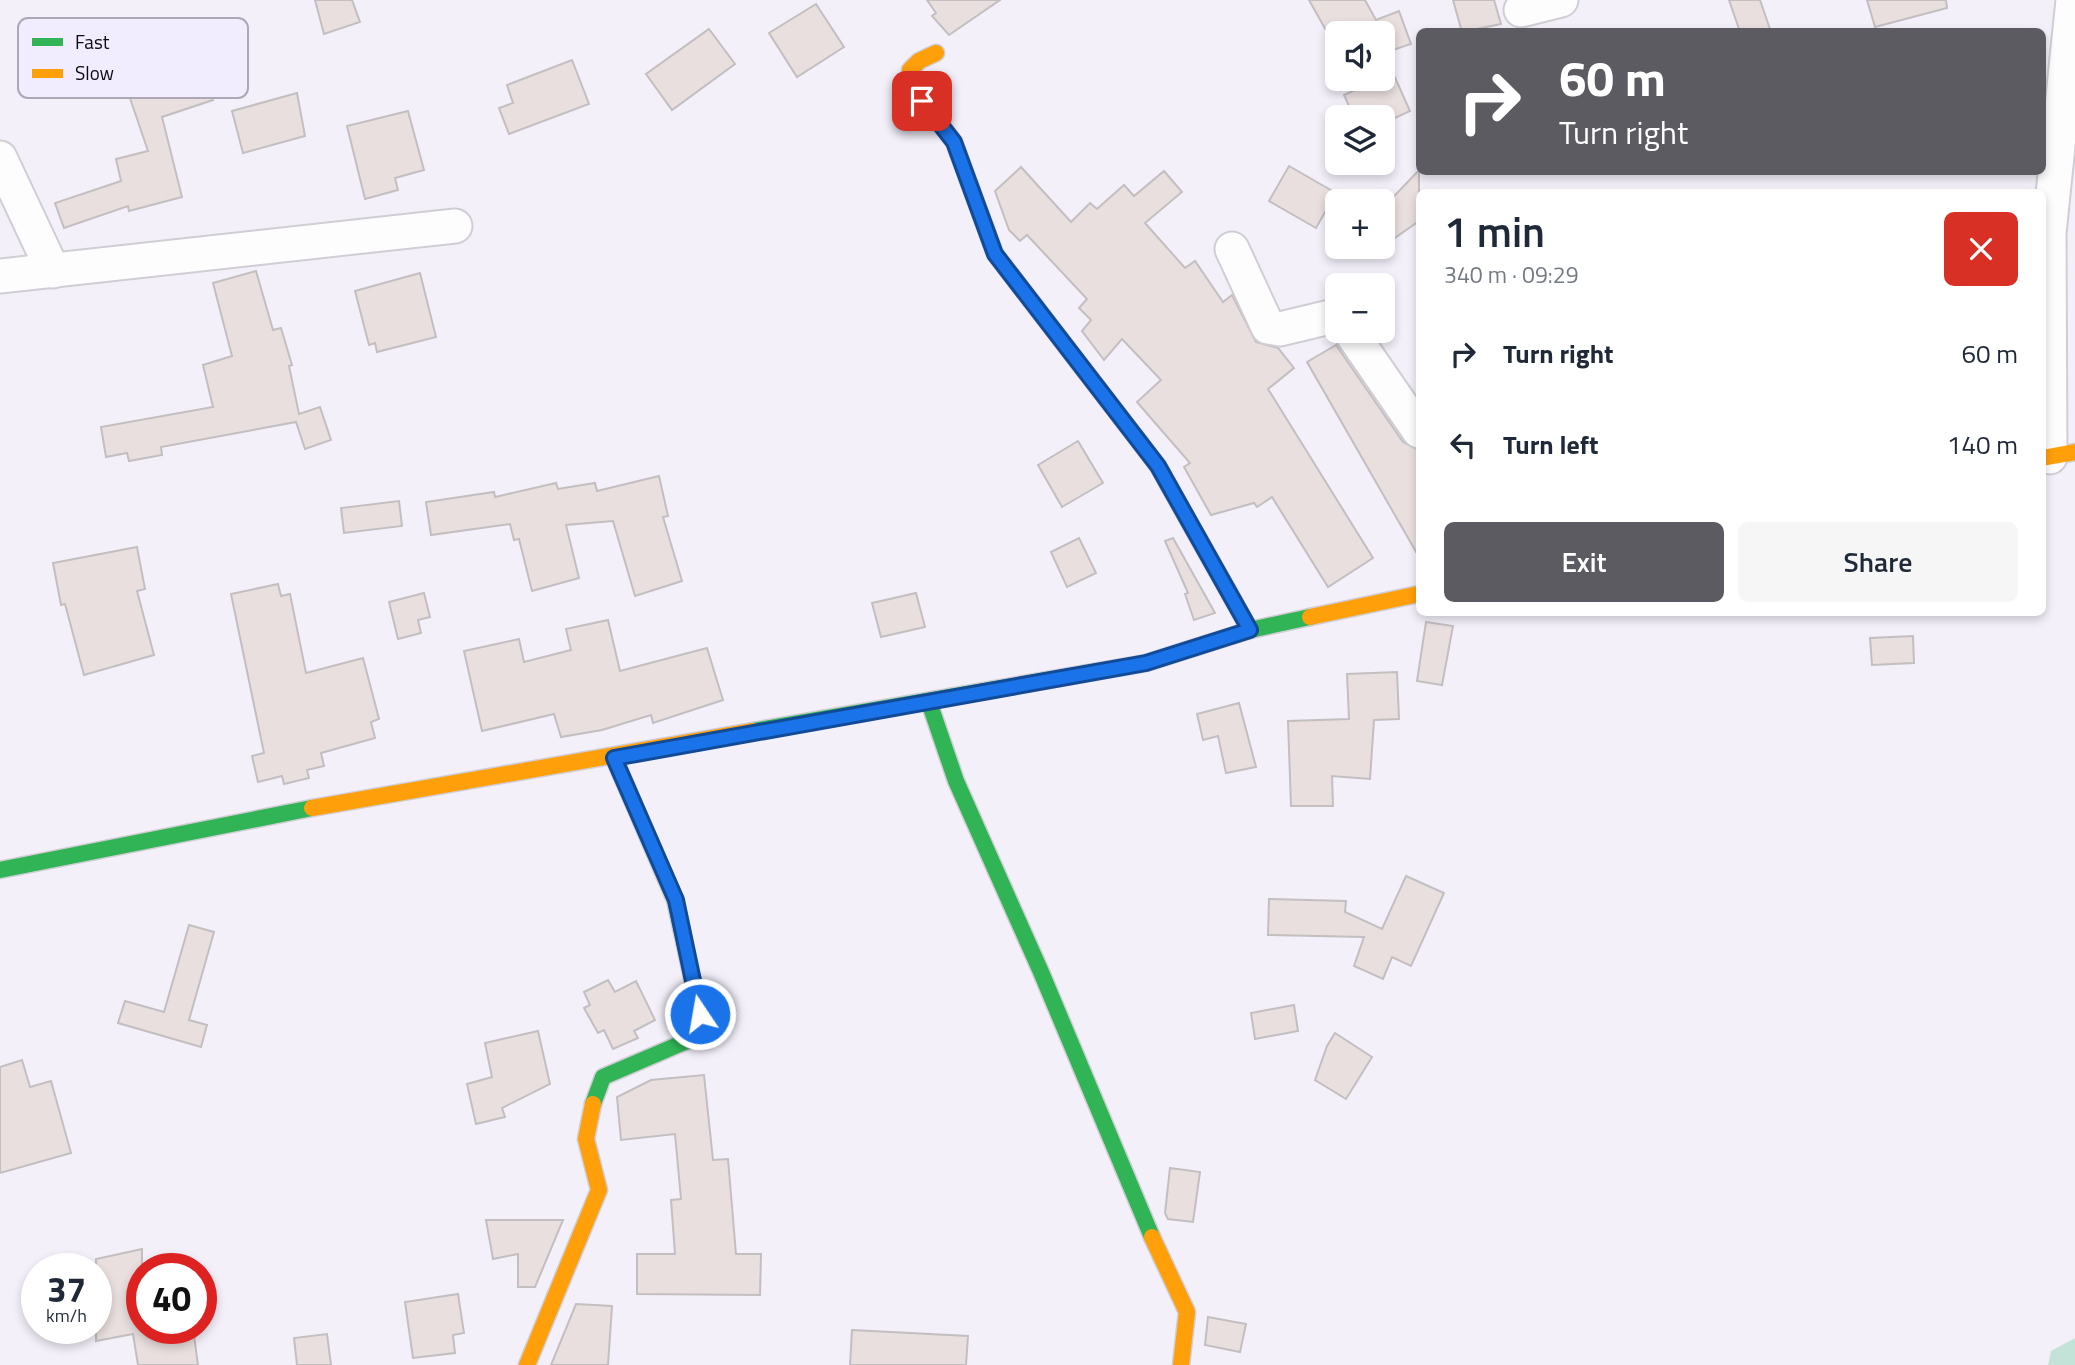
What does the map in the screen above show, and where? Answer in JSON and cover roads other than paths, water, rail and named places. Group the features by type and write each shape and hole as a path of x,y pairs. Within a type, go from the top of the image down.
{"street":[{"path":"1521,10 1561,0"},
{"path":"2056,456 2049,233 2073,0"},
{"path":"936,53 919,61 910,70 911,86 954,142 995,254 1158,466 1250,630"},
{"path":"0,158 53,271"},
{"path":"0,276 455,226"},
{"path":"1232,249 1268,327 1280,330 1325,318"},
{"path":"1358,343 1416,427"},
{"path":"0,870 242,820 614,758 831,717 1146,663 1250,630 1416,595"},
{"path":"929,702 956,781 1041,972 1140,1211 1187,1312 1181,1365"},
{"path":"527,1365 599,1190 586,1139 594,1092 603,1077 687,1041 700,1014 676,900 614,758"}]}
